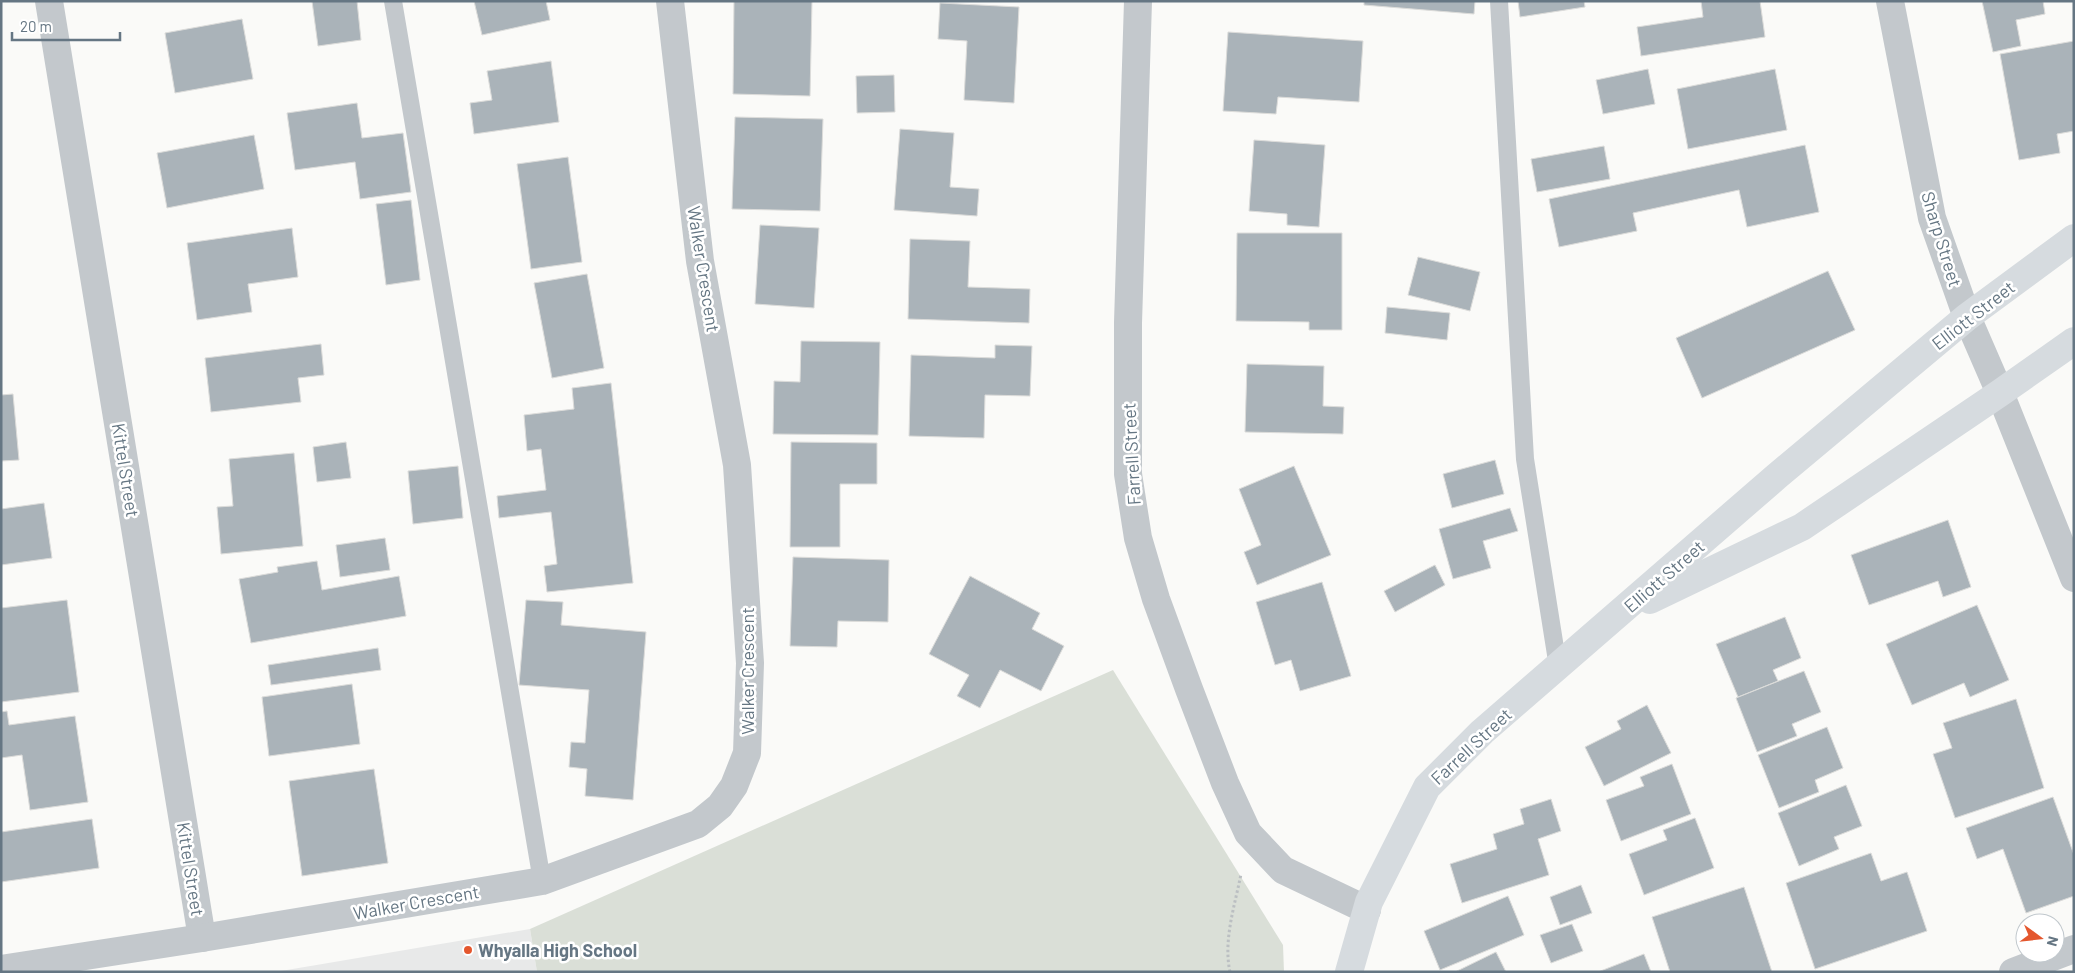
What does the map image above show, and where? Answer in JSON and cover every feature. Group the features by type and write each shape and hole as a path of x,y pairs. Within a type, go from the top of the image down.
{"main road":[{"name":"Elliott Street","path":"1619,615 1777,476 1966,318 2074,238"},
{"name":"Elliott Street","path":"1619,615 1802,527 2074,341"},
{"name":"Farrell Street","path":"1349,972 1369,902 1428,787 1482,732 1619,615"}],"street":[{"name":"Kittel Street","path":"49,1 202,938"},
{"name":"Walker Crescent","path":"1,969 202,938 542,881 698,824 720,806 734,786 747,753 750,663 738,465 700,261 670,1"},
{"name":"Farrell Street","path":"1138,1 1128,323 1128,474 1138,538 1156,599 1225,782 1248,833 1283,870 1367,910"},
{"name":"Sharp Street","path":"1890,1 1932,218 1966,318 2000,393 2074,578"},
{"path":"2013,972 2074,950"}],"lane":[{"path":"393,1 542,881"},
{"path":"1499,1 1525,459 1558,667"}],"path":[{"path":"1230,972 1227,960 1229,935 1248,833"}],"shaded area":[{"path":"1113,670 1283,945 1284,972 537,972 530,929"},
{"name":"Whyalla High School","path":"530,929 537,972 275,972"}],"building":[{"path":"312,1 357,1 361,40 318,46"},
{"path":"474,1 546,1 550,20 482,35"},
{"path":"734,1 812,1 810,96 733,94"},
{"path":"1364,1 1475,1 1474,14 1364,5"},
{"path":"1518,1 1584,1 1585,7 1520,17"},
{"path":"1701,1 1760,1 1765,37 1641,56 1637,27 1703,17"},
{"path":"1982,1 2043,1 2045,14 2016,20 2021,46 1993,52"},
{"path":"940,3 1019,7 1014,103 964,100 967,41 938,39"},
{"path":"242,19 253,79 175,93 165,33"},
{"path":"1228,32 1363,41 1359,102 1278,97 1276,114 1223,111"},
{"path":"2074,41 2074,131 2057,134 2060,153 2019,160 2000,54"},
{"path":"551,61 559,122 474,134 470,103 492,100 487,71"},
{"path":"1648,69 1655,104 1603,114 1596,80"},
{"path":"1775,69 1787,130 1688,149 1677,89"},
{"path":"894,75 895,112 857,113 856,76"},
{"path":"357,103 362,138 403,133 411,192 360,199 355,162 295,170 287,113"},
{"path":"735,117 823,119 820,211 732,209"},
{"path":"900,129 954,133 950,187 979,189 977,216 894,210"},
{"path":"254,135 264,189 167,208 157,153"},
{"path":"1254,140 1325,145 1319,227 1287,225 1287,214 1249,211"},
{"path":"1805,145 1819,212 1747,227 1739,190 1633,213 1637,231 1559,247 1549,199"},
{"path":"1604,146 1610,179 1537,192 1531,159"},
{"path":"568,157 582,262 531,269 517,164"},
{"path":"411,200 420,280 386,285 376,204"},
{"path":"760,225 819,228 814,308 755,304"},
{"path":"292,228 298,277 248,284 252,312 197,320 187,243"},
{"path":"1237,233 1342,233 1342,330 1309,330 1309,322 1236,321"},
{"path":"910,239 970,241 968,287 1030,289 1029,323 908,319"},
{"path":"1418,257 1480,272 1470,311 1408,295"},
{"path":"1828,271 1855,330 1702,398 1676,338"},
{"path":"587,274 604,368 552,378 534,283"},
{"path":"1387,307 1450,313 1447,340 1385,333"},
{"path":"801,341 880,342 878,435 773,434 774,381 800,382"},
{"path":"321,344 324,375 298,378 301,402 211,412 205,358"},
{"path":"995,345 1032,346 1030,396 985,395 984,438 909,436 911,355 995,358"},
{"path":"1247,364 1324,366 1323,406 1344,407 1343,434 1245,432"},
{"path":"611,383 633,583 547,592 544,566 557,564 551,512 499,518 497,496 546,490 541,449 527,451 524,415 574,409 572,388"},
{"path":"13,394 19,460 1,461 1,395"},
{"path":"346,442 351,478 317,482 313,447"},
{"path":"791,442 877,443 877,484 840,484 840,547 790,547"},
{"path":"294,453 303,546 221,554 217,507 233,506 229,459"},
{"path":"1495,460 1504,494 1452,508 1443,474"},
{"path":"458,466 463,518 413,524 408,471"},
{"path":"1294,466 1331,555 1257,585 1244,552 1261,545 1239,489"},
{"path":"44,503 52,558 1,565 1,509"},
{"path":"1510,508 1518,531 1483,541 1491,568 1453,579 1439,529"},
{"path":"1948,520 1971,587 1943,597 1938,581 1869,605 1851,555"},
{"path":"385,538 390,570 340,577 336,545"},
{"path":"793,557 889,560 888,622 838,621 837,647 790,646"},
{"path":"317,561 322,590 399,576 406,616 251,643 239,579 278,572 277,567"},
{"path":"1435,565 1445,585 1395,612 1384,591"},
{"path":"970,576 1040,613 1032,629 1064,646 1041,691 1000,670 980,708 957,696 969,675 929,654"},
{"path":"1322,582 1351,676 1300,691 1291,660 1275,665 1256,602"},
{"path":"67,600 79,692 1,702 1,608"},
{"path":"526,600 563,602 561,625 646,632 633,800 585,796 587,769 569,767 571,742 585,743 589,690 519,685"},
{"path":"1977,605 2009,680 1970,697 1964,683 1912,705 1886,644"},
{"path":"1785,617 1801,658 1773,670 1778,681 1738,697 1716,644"},
{"path":"378,648 381,670 271,685 268,665"},
{"path":"1804,671 1821,712 1792,724 1797,736 1757,752 1736,698"},
{"path":"352,684 360,744 269,756 262,697"},
{"path":"2016,699 2044,788 1955,818 1933,754 1952,748 1943,723"},
{"path":"1647,705 1671,753 1604,786 1585,747 1621,729 1617,721"},
{"path":"7,711 9,725 75,716 88,802 30,810 22,755 1,758 1,712"},
{"path":"1827,727 1843,768 1815,780 1819,792 1779,808 1758,755"},
{"path":"1672,764 1691,814 1621,841 1606,800 1644,786 1640,777"},
{"path":"374,769 388,863 302,876 289,781"},
{"path":"1846,785 1862,826 1834,837 1839,849 1799,866 1778,813"},
{"path":"2053,797 2074,855 2074,896 2026,913 2003,849 1977,859 1966,828"},
{"path":"1551,799 1561,831 1538,839 1549,875 1462,903 1450,864 1497,849 1493,834 1524,824 1520,809"},
{"path":"1695,818 1714,868 1644,895 1629,854 1667,840 1663,830"},
{"path":"92,819 99,868 1,882 1,832"},
{"path":"1871,853 1881,881 1907,872 1927,931 1815,969 1786,883"},
{"path":"1581,885 1592,913 1560,925 1550,897"},
{"path":"1744,887 1772,972 1670,972 1652,917"},
{"path":"1508,896 1524,935 1440,970 1424,931"},
{"path":"1572,924 1583,951 1551,963 1540,935"},
{"path":"1496,952 1506,972 1455,972"},
{"path":"1644,954 1651,972 1598,972"}],"place":[{"name":"Whyalla High School","path":"468,950"}]}
